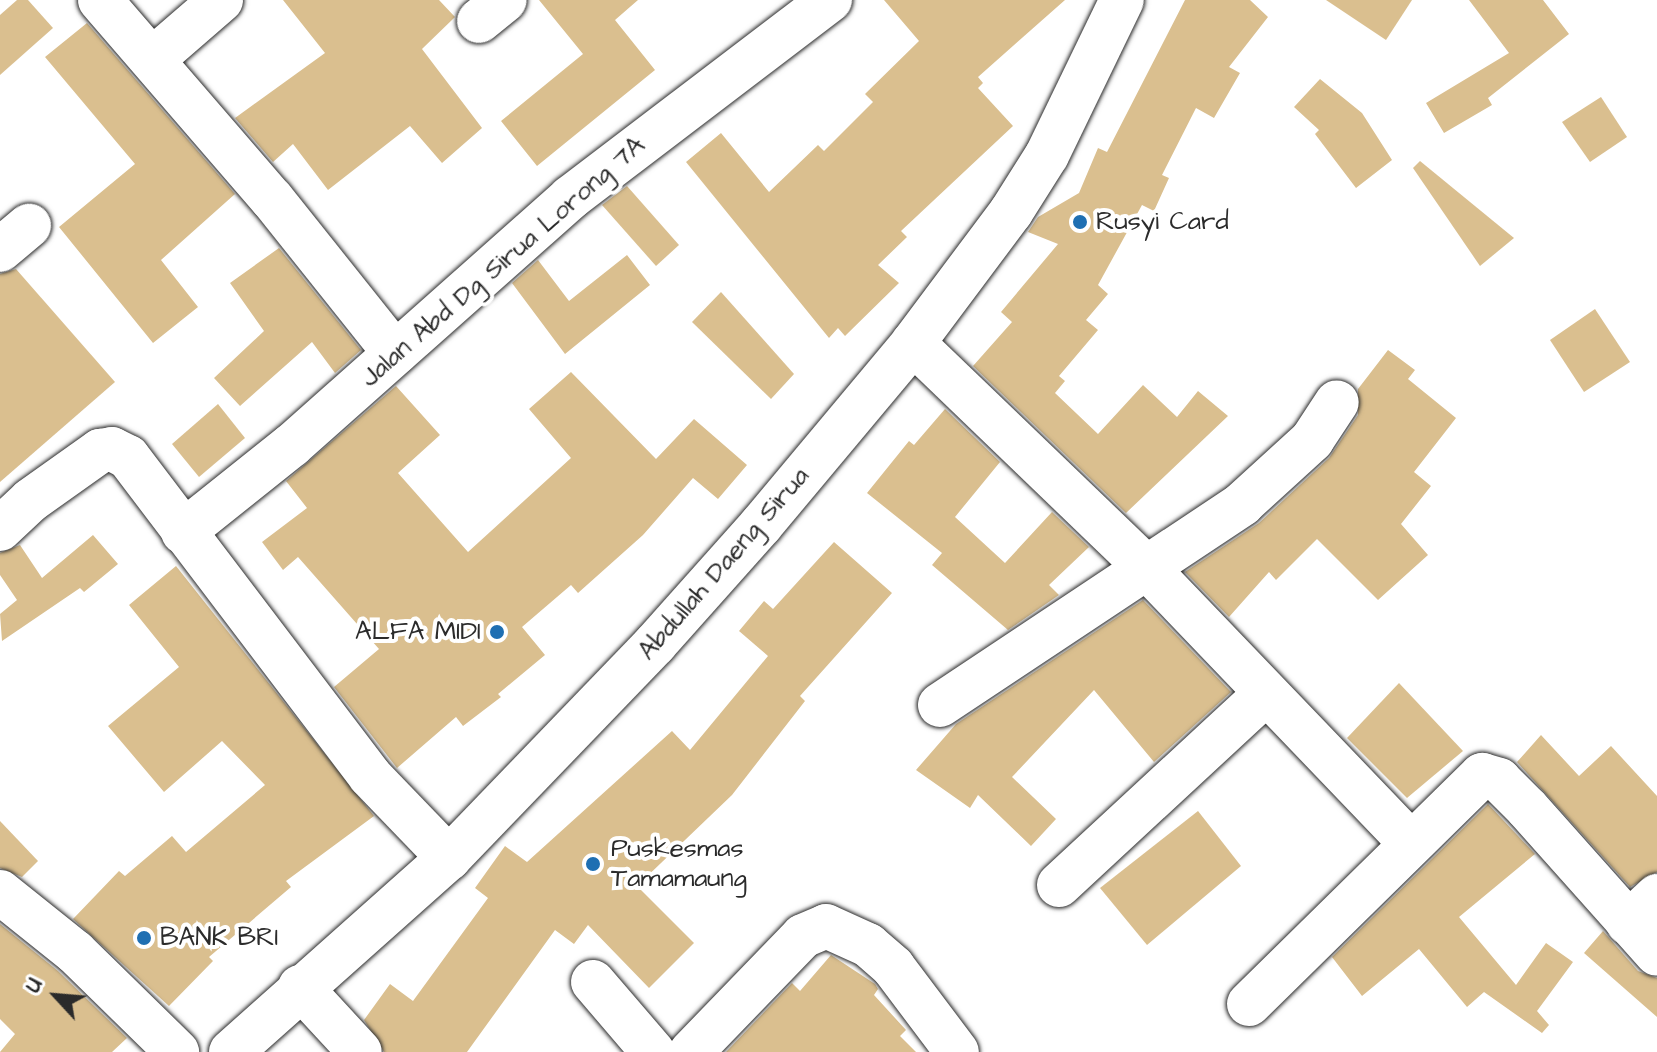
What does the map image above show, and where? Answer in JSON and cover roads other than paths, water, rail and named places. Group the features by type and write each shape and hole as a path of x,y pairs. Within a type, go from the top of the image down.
{"street":[{"path":"100,0 153,59 395,353"},
{"path":"153,59 221,0"},
{"name":"Jalan Abd Dg Sirua Lorong 7A","path":"183,532 395,353 570,198 830,0"},
{"name":"Abdullah Daeng Sirua","path":"231,1052 300,987 449,858 655,644 913,343 1047,155 1122,0"},
{"path":"913,343 1146,567 1411,843"},
{"path":"940,705 1242,504 1312,440 1337,402"},
{"path":"0,529 31,500 100,451 112,449 128,457 370,776 449,858"},
{"path":"1059,885 1265,694"},
{"path":"1249,1004 1472,780 1488,775 1527,808 1644,926"},
{"path":"0,892 75,952 177,1052"},
{"path":"691,1052 803,936 826,926 868,945 893,967 957,1052"},
{"path":"593,982 653,1052"},
{"path":"300,987 360,1052"}],"place":[{"name":"Rusyi Card","path":"1080,222"},
{"name":"ALFA MIDI","path":"497,632"},
{"name":"Puskesmas Tamamaung","path":"593,864"},
{"name":"BANK BRI","path":"144,938"}]}
